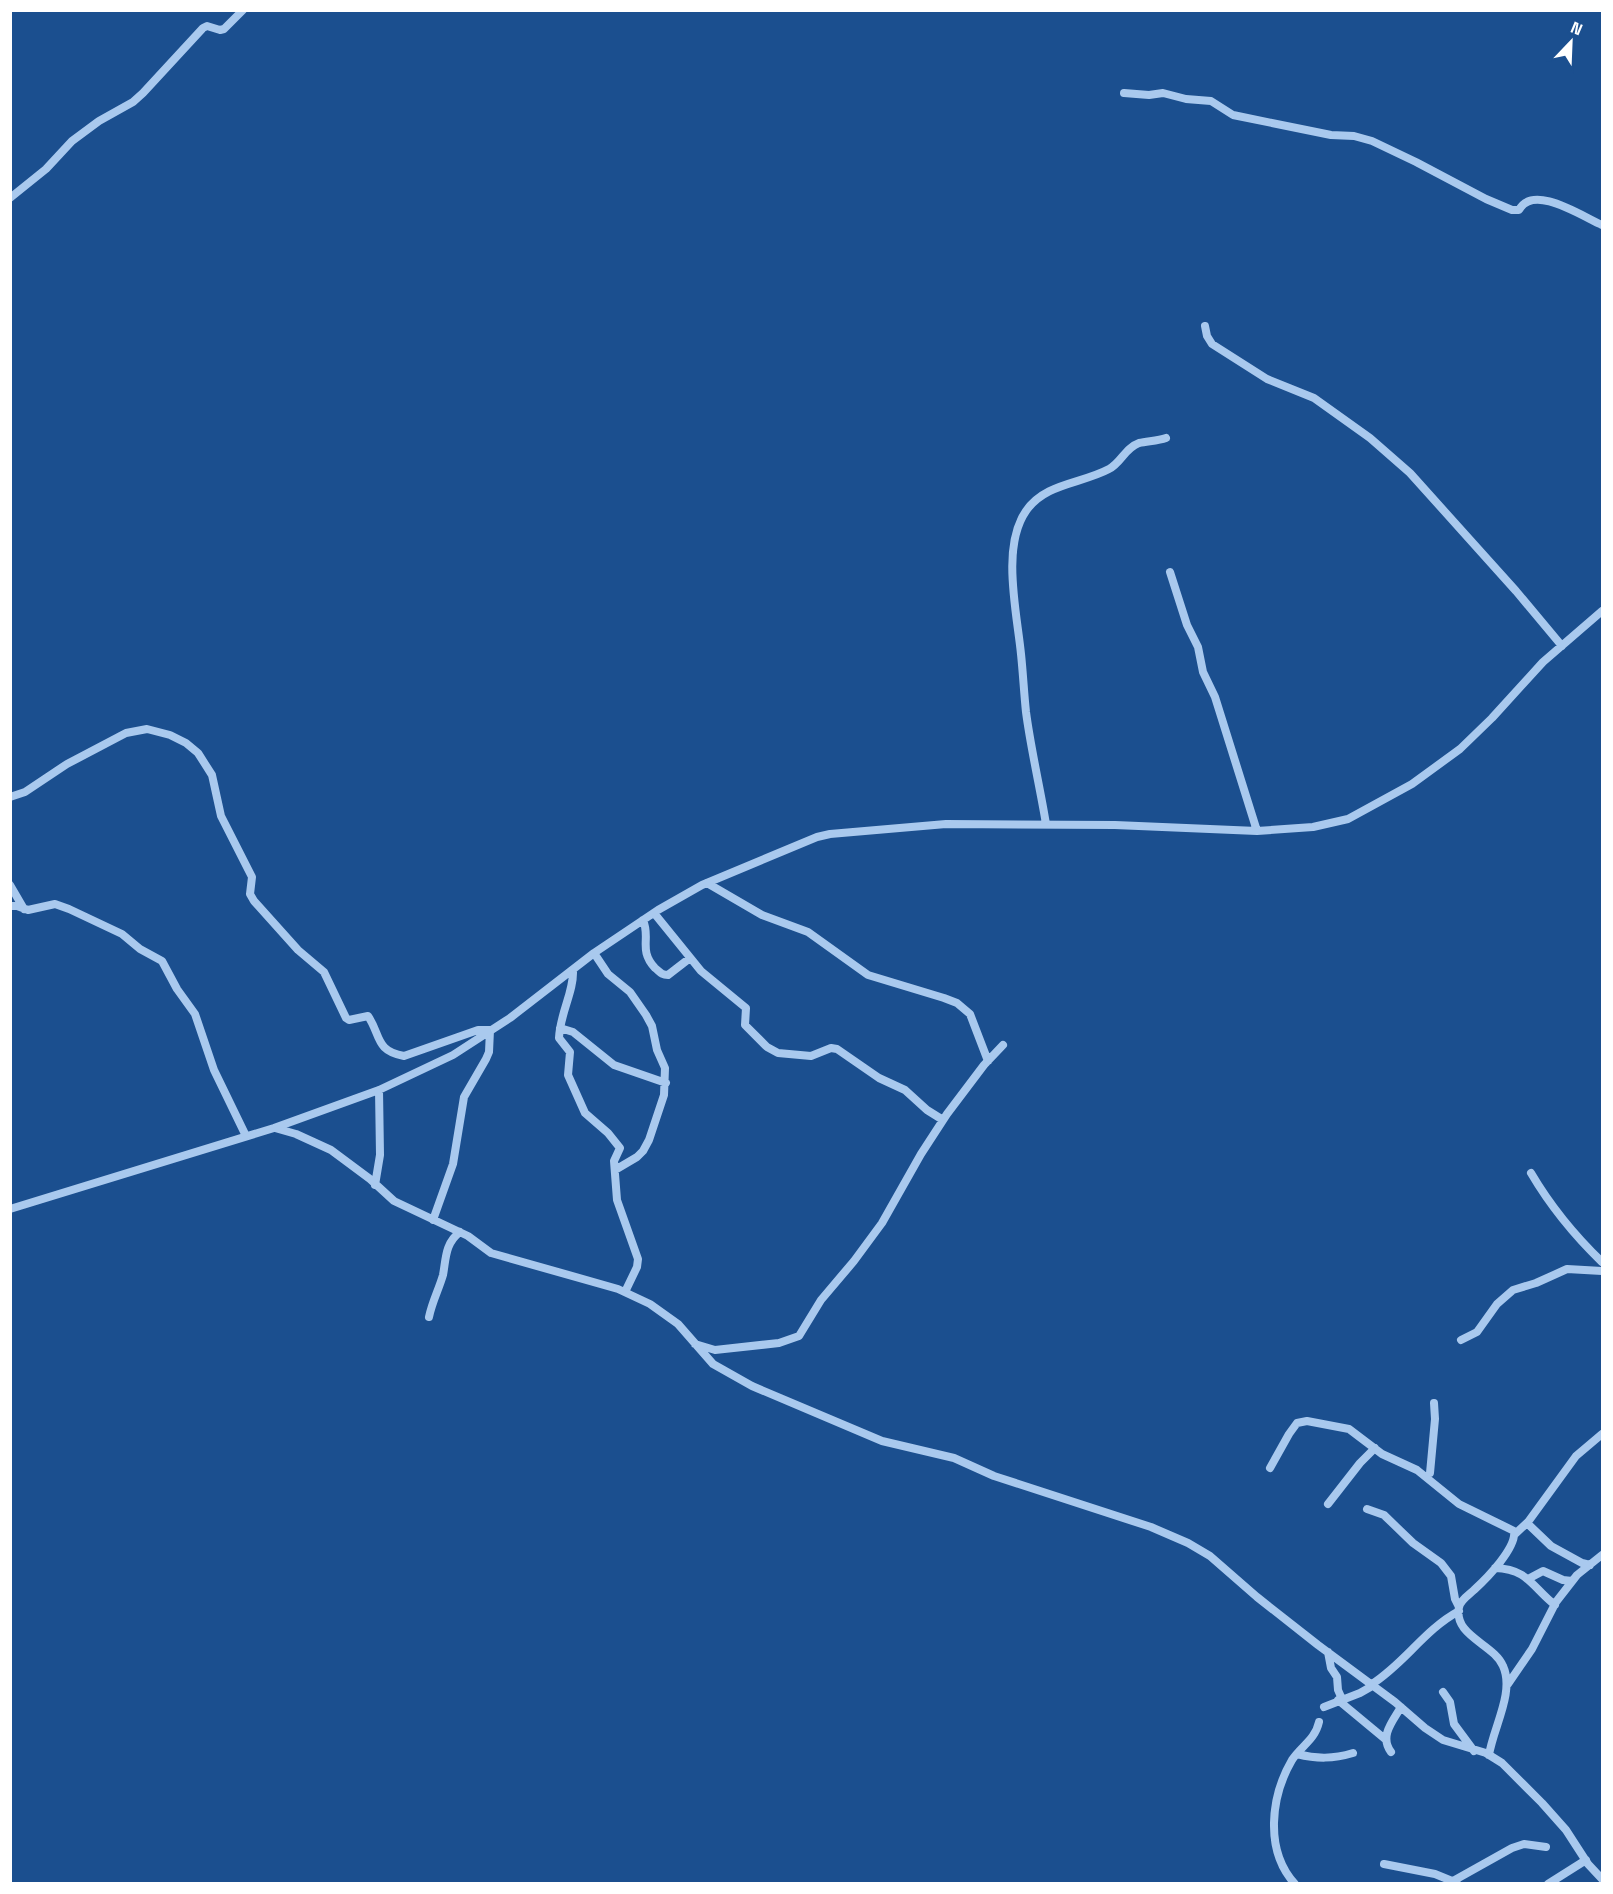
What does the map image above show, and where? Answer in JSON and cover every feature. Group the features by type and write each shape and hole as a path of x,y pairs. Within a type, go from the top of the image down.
{"street":[{"path":"10,198 46,169 72,141 99,121 134,102 203,28 207,26 224,29 243,10"},
{"path":"1124,93 1149,95 1163,93 1186,99 1211,101 1233,115 1337,136 1354,136 1392,150 1467,190 1512,210 1519,210 1524,202 1531,200 1551,201 1602,225"},
{"path":"1205,326 1212,344 1267,379 1314,398 1370,438 1410,472 1562,646"},
{"path":"1046,824 1027,714 1016,622 1013,558 1017,527 1025,511 1047,492 1091,478 1115,466 1126,451 1138,444 1166,438"},
{"path":"1170,572 1187,625 1198,647 1203,672 1215,697 1257,831"},
{"path":"10,1209 274,1128 379,1090 453,1054 523,1009 594,953 654,913 706,883 807,840 830,834 946,824 1114,825 1257,831 1313,827 1348,819 1412,784 1460,749 1543,662 1602,611"},
{"path":"10,796 25,792 67,764 126,733 147,729 170,735 204,759 212,775 221,816 252,876 250,894 254,901 298,950 324,972 346,1018 349,1020 369,1016 380,1043 394,1054 404,1056 478,1030 490,1030"},
{"path":"706,883 762,915 808,932 868,975 944,998 966,1009 988,1061"},
{"path":"10,885 24,909"},
{"path":"10,906 32,910 55,904 69,909 122,934 140,949 162,961 195,1014 214,1070 246,1136"},
{"path":"654,913 701,971 746,1008 745,1025 773,1051 803,1056 821,1053 831,1048 837,1049 879,1078 905,1090 927,1110 943,1120"},
{"path":"643,920 646,927 644,944 647,960 659,972 668,975 690,958"},
{"path":"594,953 608,974 630,992 646,1015 652,1026 657,1050 665,1068 666,1083 662,1105 643,1151 615,1170"},
{"path":"573,970 574,980 566,1001 559,1038 570,1052 568,1075 585,1113 608,1133 620,1148 614,1161 617,1200 638,1259 637,1267 625,1292"},
{"path":"560,1028 573,1032 615,1065 666,1083"},
{"path":"433,1220 453,1164 460,1132 461,1105 489,1052 490,1030"},
{"path":"695,1344 716,1350 779,1343 799,1336 821,1300 854,1261 887,1216 921,1154 943,1120 1003,1045"},
{"path":"375,1185 380,1155 379,1090"},
{"path":"274,1128 296,1134 331,1150 349,1162 397,1203 460,1232 488,1252 625,1292 678,1324 704,1356 727,1373 835,1423 882,1441 954,1458 994,1476 1151,1527 1188,1543 1210,1556 1257,1597 1373,1684 1425,1728 1437,1736 1489,1755 1502,1763 1566,1830 1602,1879"},
{"path":"1531,1173 1546,1200 1602,1262"},
{"path":"429,1317 447,1251 453,1239 460,1232"},
{"path":"1461,1340 1477,1332 1497,1304 1513,1290 1536,1283 1567,1269 1602,1271"},
{"path":"1434,1403 1435,1419 1430,1473 1434,1484"},
{"path":"1270,1468 1289,1434 1298,1423 1307,1421 1349,1429 1382,1454 1409,1466 1459,1504 1506,1526 1515,1534"},
{"path":"1324,1707 1360,1693 1373,1684 1398,1665 1432,1628 1459,1609 1464,1598 1495,1568 1510,1548 1515,1534 1527,1523 1576,1455 1602,1434"},
{"path":"1328,1504 1360,1463 1375,1448"},
{"path":"1409,1466 1423,1467 1430,1473"},
{"path":"1366,1509 1384,1515 1413,1544 1441,1563 1451,1576 1464,1629 1496,1654 1507,1677 1507,1686 1489,1755"},
{"path":"1527,1523 1551,1546 1590,1565"},
{"path":"1507,1686 1532,1649 1555,1605 1572,1581 1602,1555"},
{"path":"1495,1568 1516,1571 1528,1579 1555,1605"},
{"path":"1528,1579 1543,1571 1563,1580 1572,1581"},
{"path":"1328,1652 1331,1668 1337,1677 1340,1700 1384,1739 1391,1752"},
{"path":"1443,1692 1450,1702 1454,1724 1474,1751"},
{"path":"1384,1739 1401,1707"},
{"path":"1295,1884 1282,1865 1276,1846 1275,1808 1282,1780 1297,1754 1312,1739 1319,1722"},
{"path":"1297,1754 1328,1758 1353,1753"},
{"path":"1384,1864 1419,1870 1455,1882 1518,1846 1524,1844 1546,1847"},
{"path":"1548,1884 1586,1860"}]}
